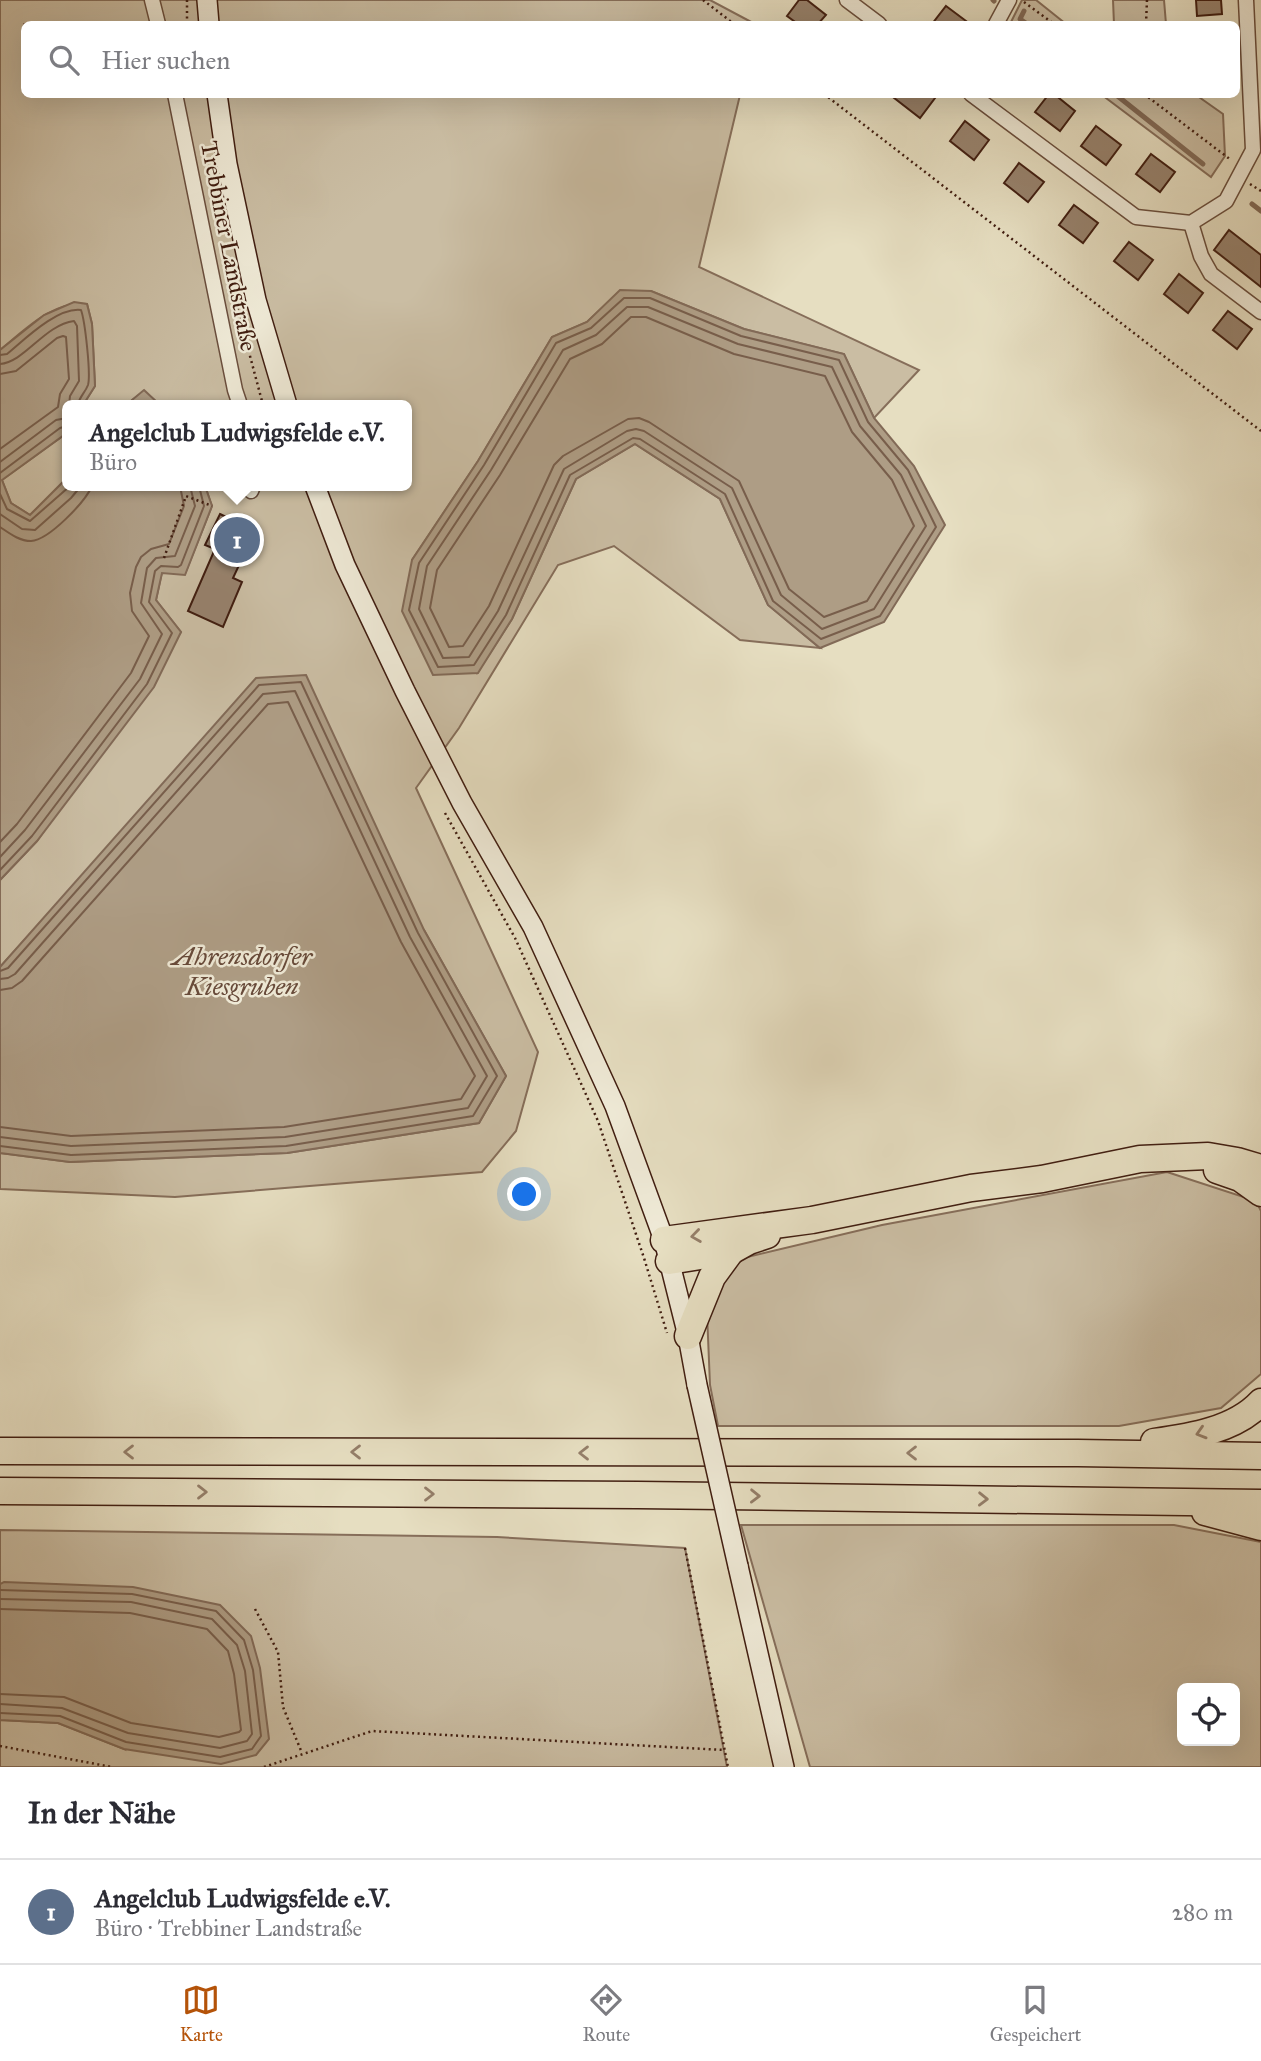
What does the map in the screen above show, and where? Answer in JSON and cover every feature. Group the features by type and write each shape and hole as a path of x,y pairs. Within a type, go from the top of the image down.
{"highway":[{"path":"666,1250 971,1188 1042,1179 1140,1159 1208,1156 1261,1168"},
{"path":"1175,1157 1240,1178 1261,1193"},
{"path":"678,1336 712,1277 731,1251 749,1241 812,1220"},
{"path":"666,1250 731,1251"},
{"path":"1078,1453 1184,1438 1226,1425 1255,1409 1261,1402"},
{"path":"0,1451 1078,1453 1261,1456"},
{"path":"0,1491 1261,1503"},
{"path":"1163,1501 1261,1527"}],"main road":[{"path":"207,0 209,21"},
{"path":"218,98 227,163 256,300 286,400"},
{"path":"317,491 345,565 405,691 462,803 533,927 615,1106 666,1250 678,1336 697,1385 784,1767"}],"street":[{"path":"152,0 157,21"},
{"path":"847,0 875,21"},
{"path":"998,21 1009,0"},
{"path":"976,98 1136,217 1191,223 1226,201 1253,150 1256,108 1246,0"},
{"name":"Trebbiner Landstraße","path":"176,98 238,400"},
{"path":"1191,223 1200,256 1211,274 1261,312"}],"path":[{"path":"187,0 187,21"},
{"path":"703,0 730,21"},
{"path":"1022,0 1050,21"},
{"path":"1146,21 1147,0"},
{"path":"829,98 1261,431"},
{"path":"1149,98 1225,156 1244,167"},
{"path":"164,558 186,496 212,506"},
{"path":"440,803 515,939 598,1121 644,1258 678,1336"},
{"path":"685,1548 727,1767"},
{"path":"255,1609 278,1652 284,1707 302,1753"},
{"path":"264,1767 372,1731 724,1750"},
{"path":"0,1746 112,1767"}],"shaded area":[{"path":"0,0 710,0 749,21 21,21 21,98 739,98 699,267 919,370 874,418 844,354 744,329 651,291 620,291 587,322 552,337 478,461 412,560 477,673 512,619 576,479 635,444 720,499 768,605 820,648 740,640 614,546 558,565 459,728 416,788 538,1052 516,1131 482,1172 175,1197 0,1189 0,1153 70,1162 287,1153 479,1123 506,1076 424,930 96,861 0,967 0,880 37,841 181,632 156,600 162,572 185,574 212,506 207,491 412,491 412,400 154,400 144,391 132,400 86,400 95,386 92,324 87,304 75,304 51,312 0,350"},
{"path":"1022,0 1036,0 1062,21 1012,21"},
{"path":"1113,0 1164,0 1166,21 1114,21"},
{"path":"1106,98 1200,98 1223,114 1225,156 1211,177"},
{"path":"62,436 62,483 30,515 11,503 2,480"},
{"path":"1167,1172 1256,1201 1261,1211 1261,1374 1221,1408 1119,1426 718,1426 710,1385 707,1313 735,1260 882,1225"},
{"path":"741,1525 1174,1525 1261,1542 1261,1767 810,1767"},
{"path":"0,1530 497,1537 685,1548 727,1767 0,1767 0,1720 58,1723 124,1749 0,1584"}],"water":[{"path":"620,290 651,291 744,329 844,354 874,418 914,466 945,525 884,622 820,648 768,605 720,499 635,444 576,479 512,619 478,673 433,675 402,611 412,560 478,461 552,337 587,322"},
{"path":"74,302 87,304 92,324 95,386 86,400 62,400 62,436 2,480 11,503 30,515 62,483 62,491 207,491 212,506 185,575 162,573 156,600 181,632 154,687 37,841 0,880 0,350 44,315"},
{"path":"144,390 155,400 132,400"},
{"name":"Ahrensdorfer Kiesgruben","path":"306,675 424,930 506,1076 479,1123 287,1153 70,1162 0,1153 0,967 256,678"},
{"path":"0,1584 133,1587 220,1605 251,1636 260,1668 269,1739 256,1755 221,1764 124,1749 58,1723 0,1720"}],"building":[{"path":"799,0 807,0 826,15 821,21 794,21 787,16"},
{"path":"1196,0 1221,0 1222,14 1197,16"},
{"path":"946,6 966,21 934,21"},
{"path":"894,98 935,98 920,118"},
{"path":"1046,98 1059,98 1075,111 1060,131 1035,112"},
{"path":"965,121 989,140 974,160 950,141"},
{"path":"1096,126 1121,145 1106,165 1081,146"},
{"path":"1151,154 1175,172 1160,192 1136,174"},
{"path":"1019,163 1044,182 1028,202 1004,183"},
{"path":"1074,205 1098,223 1083,243 1059,225"},
{"path":"1229,230 1261,255 1261,287 1214,250"},
{"path":"1129,242 1153,260 1138,280 1114,261"},
{"path":"1179,274 1203,293 1188,313 1164,294"},
{"path":"1228,311 1252,329 1237,349 1213,330"},
{"path":"220,514 255,531 233,578 242,582 223,627 188,611 215,549 205,545"}],"waterway":[{"path":"1023,21 1020,19 1024,11"},
{"path":"1120,98 1203,164"},
{"path":"1252,204 1261,211"}],"place":[{"name":"Angelclub Ludwigsfelde e.V.","path":"237,540"}]}
